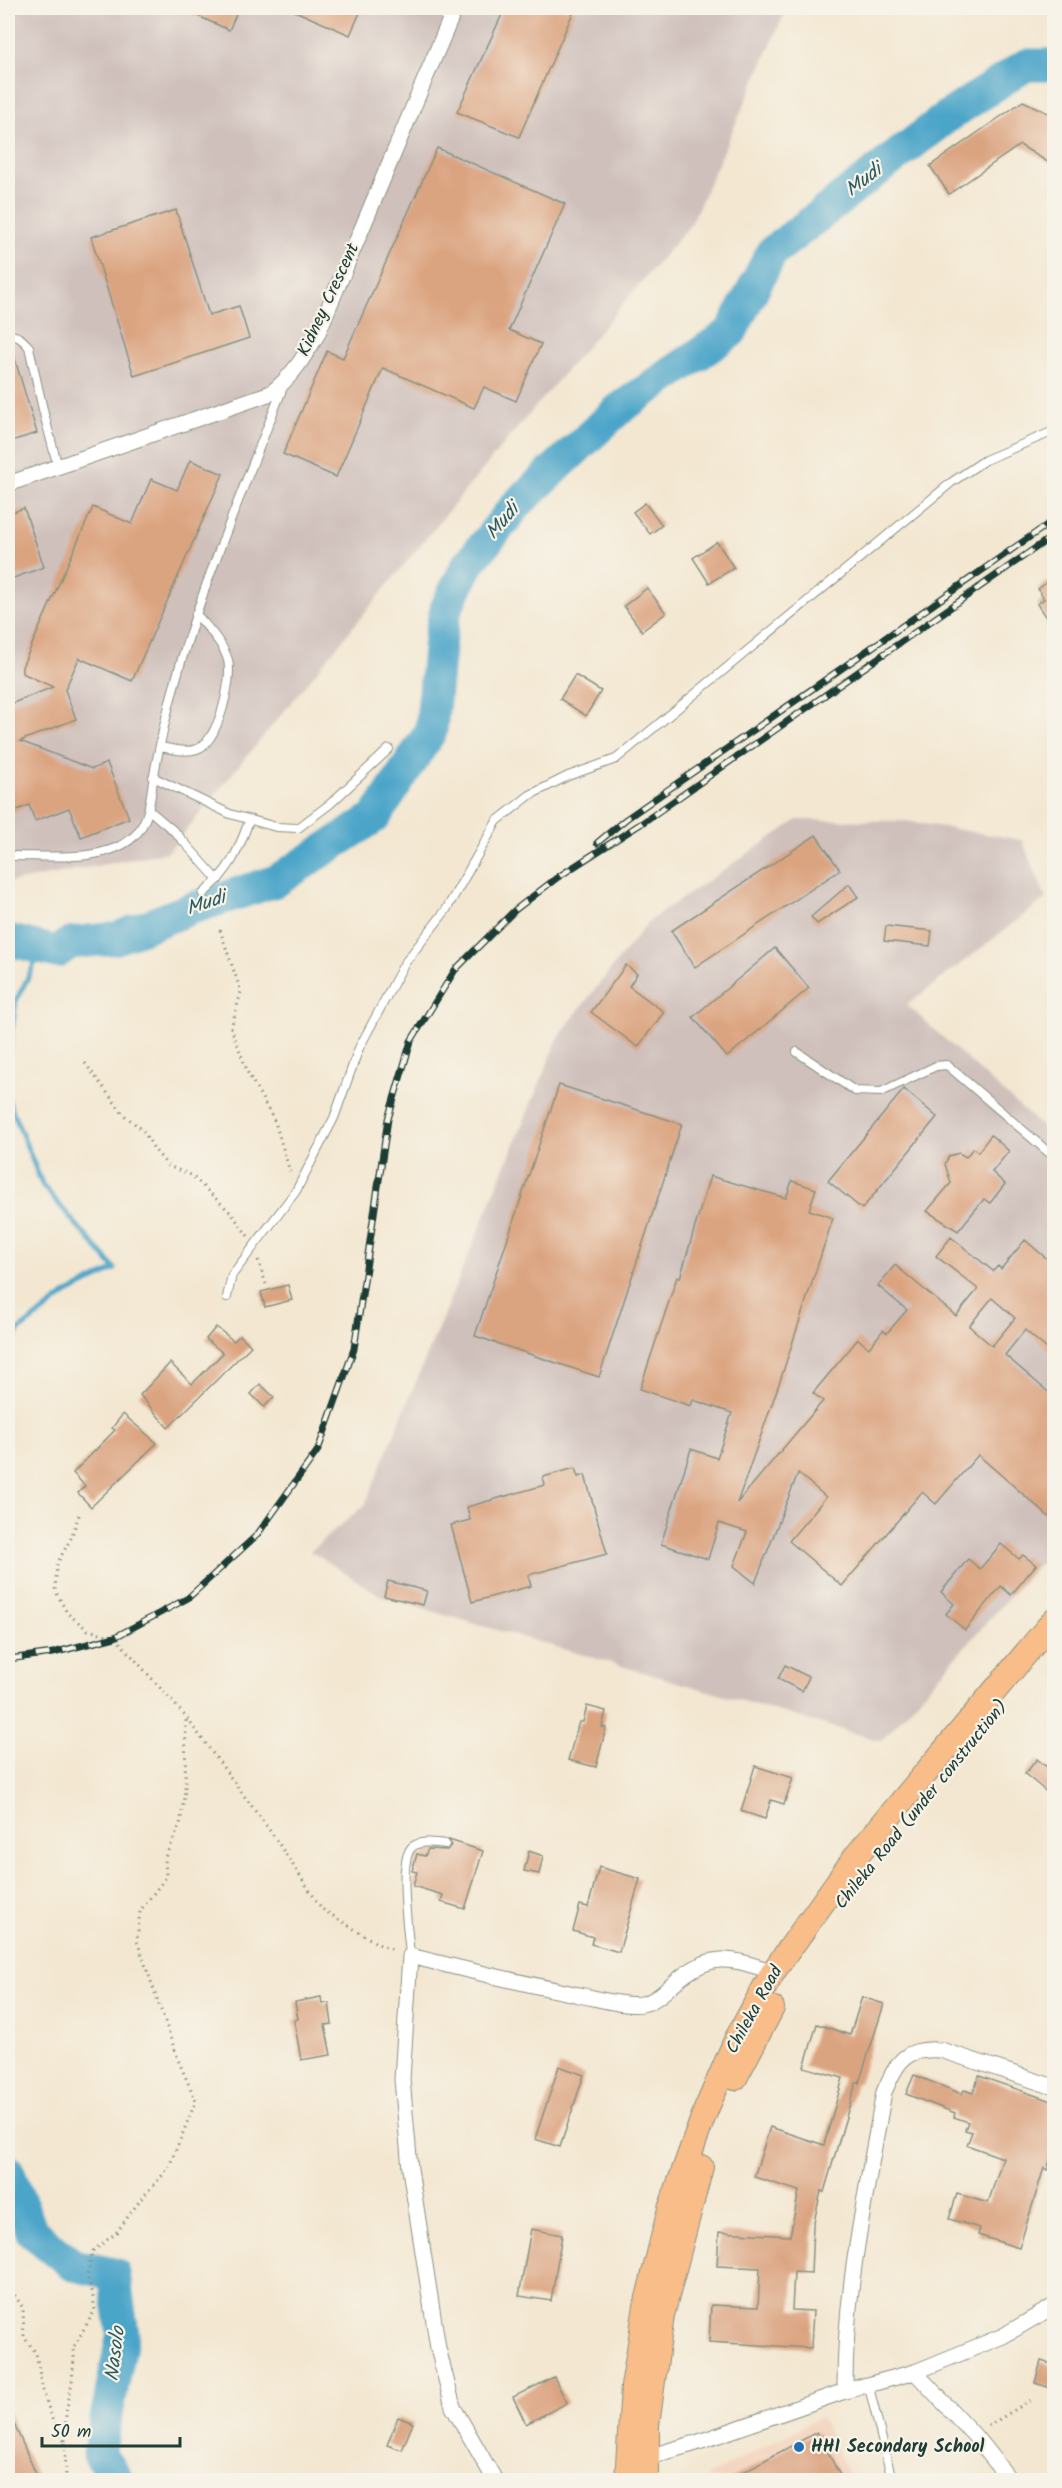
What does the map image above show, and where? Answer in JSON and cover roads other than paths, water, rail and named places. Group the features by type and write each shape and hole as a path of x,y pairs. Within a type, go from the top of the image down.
{"highway":[{"name":"Chileka Road","path":"637,2472 633,2387 646,2306 670,2209 705,2112 736,2040 773,1972 856,1856 1054,1620"},
{"name":"Chileka Road (under construction)","path":"637,2472 647,2425 662,2315 697,2178 730,2088 786,1980 862,1872 1054,1644"}],"street":[{"name":"Kidney Crescent","path":"8,483 271,393 285,382 317,335 455,8"},
{"path":"495,2481 453,2407 438,2348 410,2169 402,2079 410,1956 501,1979 615,2002 642,2004 659,1996 680,1977 707,1963 721,1959 737,1959 773,1972"},
{"path":"845,2391 845,2353 850,2294 884,2092 897,2064 909,2053 925,2049 941,2050 1054,2087"},
{"path":"637,2472 665,2452 753,2424 868,2383 915,2372 1003,2336 1054,2306"},
{"path":"915,2372 974,2435 1010,2481"}],"lane":[{"path":"8,335 15,335 22,339 29,347 58,467"},
{"path":"8,856 78,857 122,845 138,831 149,810 153,777 168,707 196,614 285,382"},
{"path":"227,1297 232,1275 297,1191 334,1118 359,1048 404,964 446,910 497,821 530,795 568,776 616,759 766,638 861,555 952,482 985,460 1054,431"},
{"path":"160,747 186,751 200,749 212,736 230,685 228,660 216,638 196,614"},
{"path":"153,777 249,821 276,827 297,828 330,804 389,749"},
{"path":"149,810 175,832 218,880"},
{"path":"203,894 218,880 237,855 249,821"},
{"path":"797,1052 855,1091 881,1092 936,1066 947,1065 1054,1157"},
{"path":"410,1956 405,1866 408,1856 412,1847 423,1842 445,1844"},
{"path":"868,2383 892,2481"}],"waterway":[{"name":"Mudi","path":"8,940 57,952 70,943 117,938 192,908 276,881 375,817 431,731 440,638 446,608 467,566 518,503 619,409 731,332 772,252 948,116 1026,65 1054,65"},
{"name":"Mudi","path":"8,1063 16,1001 37,959 89,940 146,936 212,911 317,862 389,806 431,750 431,637 442,605 462,563 506,515 513,498 619,409"},
{"path":"8,1100 43,1186 115,1269 66,1294 18,1331 8,1357"},
{"name":"Nasolo","path":"8,2171 32,2232 73,2265 114,2274 123,2334 99,2454 117,2480"}],"railway":[{"path":"597,843 626,819 1054,520"},
{"path":"8,1659 53,1653 115,1637 188,1598 257,1535 318,1450 354,1349 388,1119 411,1041 455,970 515,910 558,877 642,823 1054,535"}],"place":[{"name":"HHI Secondary School","path":"799,2447"}]}
